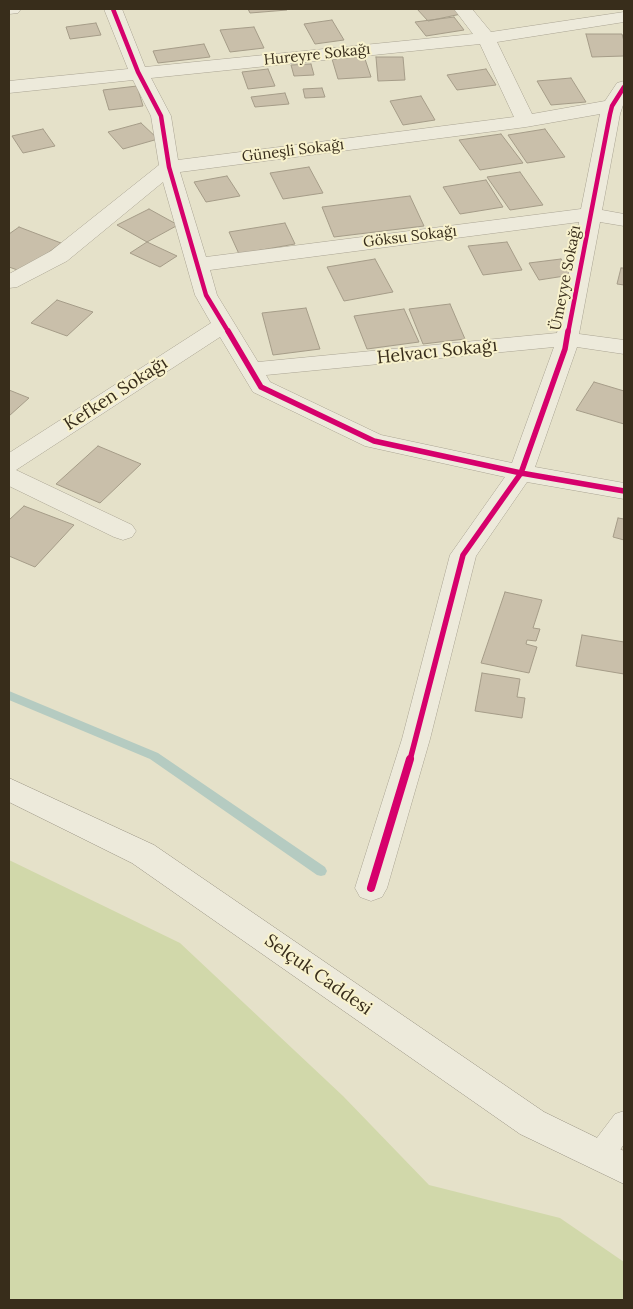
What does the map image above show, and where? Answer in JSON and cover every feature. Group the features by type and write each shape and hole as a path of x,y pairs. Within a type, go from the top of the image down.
{"street":[{"path":"113,9 138,72 161,116 169,167 206,295 260,387 374,441 521,472 624,491"},
{"path":"462,9 486,38 526,121"},
{"name":"Hureyre Sokağı","path":"9,87 138,72 486,38 624,17"},
{"name":"Ümeyye Sokağı","path":"370,888 416,739 463,554 521,472 565,349 612,106 624,87"},
{"name":"Güneşli Sokağı","path":"169,167 526,121 612,106"},
{"path":"9,282 59,256 169,167"},
{"name":"Göksu Sokağı","path":"196,265 591,214 624,220"},
{"name":"Kefken Sokağı","path":"9,464 223,325"},
{"name":"Helvacı Sokağı","path":"250,370 567,339 624,347"},
{"path":"9,476 123,531"},
{"name":"Selçuk Caddesi","path":"9,789 143,854 532,1123 612,1162"}],"lane":[{"path":"612,1162 624,1123"}],"green space":[{"path":"9,860 180,943 343,1096 429,1185 560,1218 624,1262 624,1300 9,1300"}],"building":[{"path":"248,9 286,9 287,10 250,13"},
{"path":"417,9 456,9 461,14 428,21"},
{"path":"454,17 464,30 426,36 415,22"},
{"path":"332,20 344,40 315,44 304,24"},
{"path":"96,23 101,35 70,39 66,27"},
{"path":"254,27 264,48 230,52 220,30"},
{"path":"586,34 622,34 624,56 592,57"},
{"path":"204,44 210,57 158,63 153,51"},
{"path":"364,56 371,77 338,79 332,59"},
{"path":"376,57 403,57 405,80 378,81"},
{"path":"311,64 314,75 294,76 291,65"},
{"path":"268,69 275,86 248,89 242,72"},
{"path":"486,69 496,85 457,90 447,75"},
{"path":"571,78 586,102 551,105 537,81"},
{"path":"137,86 143,106 109,110 103,90"},
{"path":"322,88 325,97 305,98 303,89"},
{"path":"285,93 289,104 255,107 251,97"},
{"path":"421,96 435,120 403,125 390,101"},
{"path":"141,123 158,139 123,149 108,132"},
{"path":"43,129 55,146 23,153 12,136"},
{"path":"545,129 565,157 527,163 508,135"},
{"path":"501,134 523,163 480,170 459,140"},
{"path":"309,167 323,193 283,199 270,173"},
{"path":"520,172 543,205 510,210 487,177"},
{"path":"227,176 240,196 206,202 194,182"},
{"path":"486,180 503,207 460,214 443,187"},
{"path":"410,196 424,226 334,237 322,207"},
{"path":"149,209 178,225 147,242 117,225"},
{"path":"285,223 295,244 239,254 229,232"},
{"path":"19,227 61,243 23,272 9,267 9,234"},
{"path":"147,242 177,256 160,267 130,253"},
{"path":"507,242 522,270 483,275 468,246"},
{"path":"375,259 393,292 344,301 327,267"},
{"path":"561,259 571,275 539,280 529,263"},
{"path":"621,268 624,268 624,285 617,284"},
{"path":"57,300 93,312 67,336 31,323"},
{"path":"450,304 465,339 423,344 409,309"},
{"path":"306,308 320,349 273,355 262,313"},
{"path":"404,309 419,342 367,349 354,316"},
{"path":"594,382 624,391 624,424 576,410"},
{"path":"9,390 29,398 9,416"},
{"path":"98,446 141,464 100,503 56,484"},
{"path":"24,506 74,525 35,567 9,556 9,520"},
{"path":"618,518 624,519 624,540 613,537"},
{"path":"505,592 542,600 533,628 540,629 536,641 527,640 526,644 537,647 529,673 481,663"},
{"path":"582,635 624,642 624,674 576,666"},
{"path":"482,673 520,679 517,697 525,698 522,718 475,711"}],"waterway":[{"path":"9,695 154,756 321,871"}],"cycle path":[{"path":"113,9 138,72 161,116 169,167 206,295 261,387 374,441 521,473 624,491"},
{"path":"371,888 416,739 463,555 521,473 565,349 610,114 612,106 624,87"}]}
